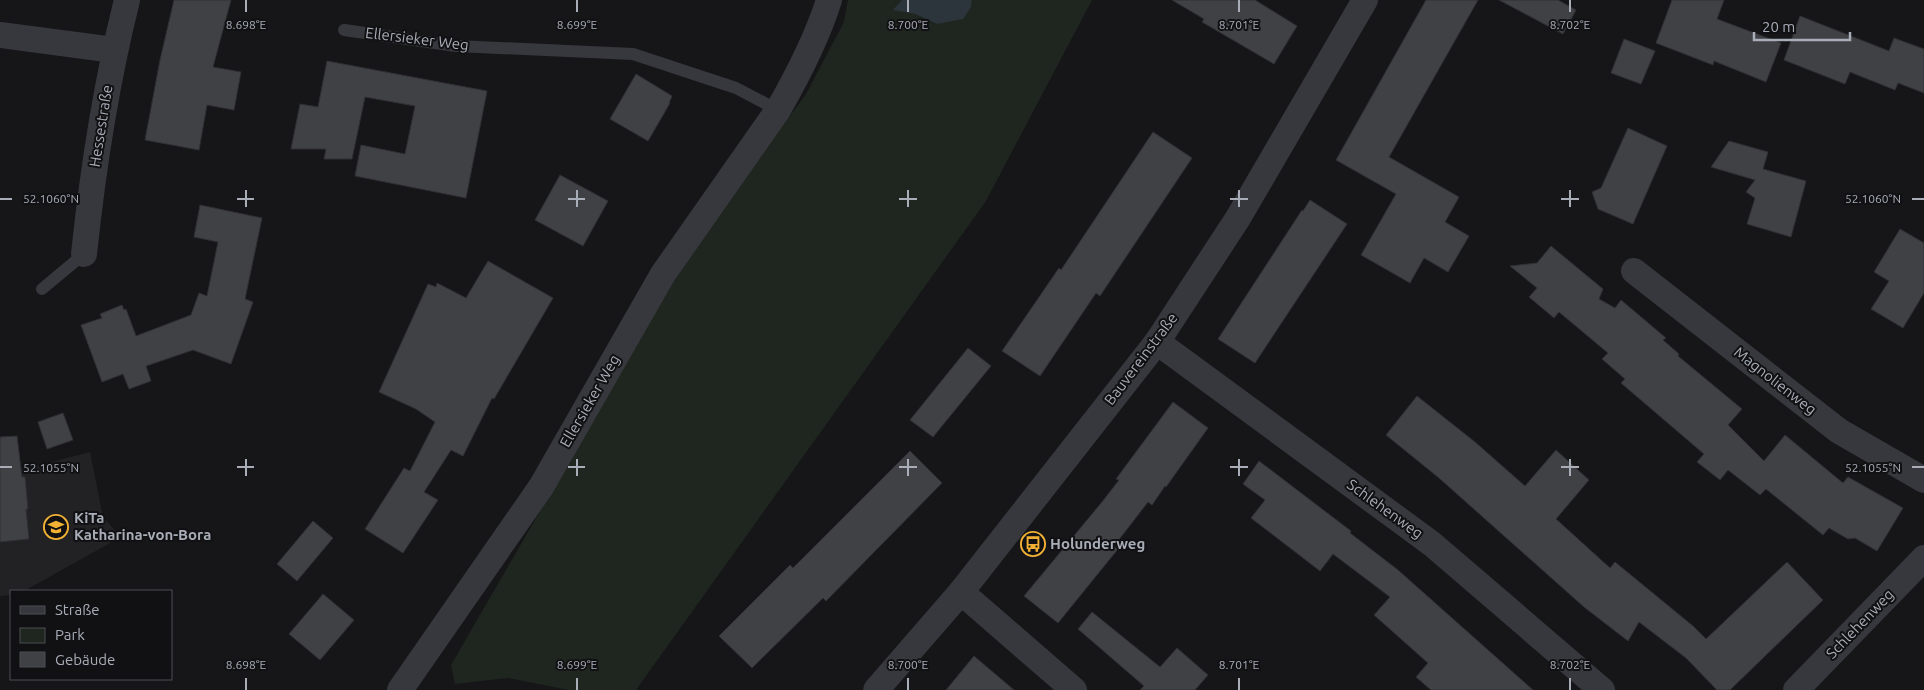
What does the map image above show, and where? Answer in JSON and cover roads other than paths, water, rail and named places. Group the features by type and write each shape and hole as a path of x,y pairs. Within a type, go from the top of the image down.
{"street":[{"name":"Hessestraße","path":"84,254 98,137 114,50 127,0"},
{"name":"Ellersieker Weg","path":"400,690 541,487 663,274 778,110 794,82 820,26 828,0"},
{"name":"Bauvereinstraße","path":"876,690 961,592 1157,342 1238,218 1365,0"},
{"path":"0,35 114,50"},
{"name":"Magnolienweg","path":"1634,270 1839,431 1924,480"},
{"name":"Schlehenweg","path":"1157,342 1432,544 1602,690"},
{"name":"Schlehenweg","path":"1796,690 1924,558"},
{"path":"961,592 1074,690"}],"lane":[{"name":"Ellersieker Weg","path":"344,30 456,46 633,54 736,88 778,110"},
{"path":"42,289 84,254"}],"place":[{"name":"KiTa Katharina-von-Bora","path":"56,527"},
{"name":"Holunderweg","path":"1033,544"}]}
